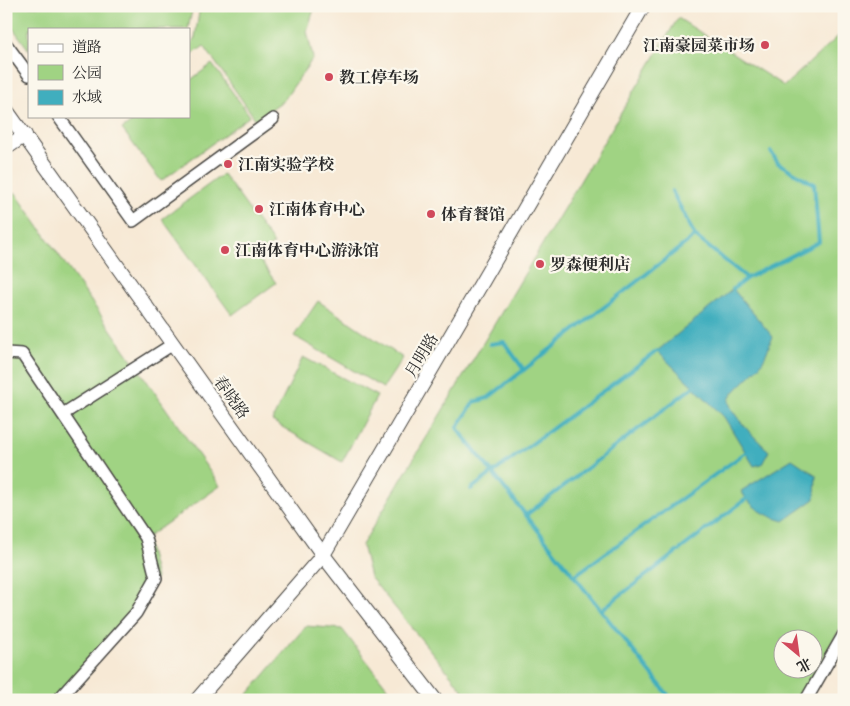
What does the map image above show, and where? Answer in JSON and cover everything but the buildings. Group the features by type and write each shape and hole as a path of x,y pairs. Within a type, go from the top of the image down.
{"street":[{"name":"月明路","path":"197,700 323,554 643,6"},
{"path":"6,44 28,74"},
{"name":"春晓路","path":"6,110 323,554 435,700"},
{"path":"59,118 133,221 273,119"},
{"path":"6,148 24,135"},
{"path":"63,414 136,365 173,344"},
{"path":"6,353 22,354 146,538 156,578 136,613 58,700"},
{"path":"806,700 844,634"}],"green space":[{"path":"6,6 193,6 188,28 28,28 28,49 6,19"},
{"path":"200,6 315,6 307,31 313,58 284,100 256,120 204,46 190,56 190,46 195,38"},
{"path":"678,18 784,86 844,31 844,622 822,660 822,628 772,628 772,678 812,678 799,700 471,700 370,577 362,545"},
{"path":"212,64 250,116 161,181 122,129 137,118 190,118 190,80"},
{"name":"江南体育中心游泳馆","path":"223,174 274,244 257,256 276,283 232,315 162,219"},
{"path":"15,192 220,486 146,538 156,578 136,613 58,700 6,700 6,198"},
{"path":"318,301 403,358 383,388 294,336"},
{"path":"303,357 377,396 342,462 272,421"},
{"path":"306,626 342,629 397,700 243,700"}],"water":[{"path":"733,289 773,337 760,366 729,400 739,419 769,451 762,464 754,466 724,417 657,351"},
{"path":"792,459 816,475 815,499 784,521 771,517 760,510 749,502 741,491"}],"waterway":[{"path":"747,278 819,242 814,184 778,163 771,152"},
{"path":"672,191 695,236 747,278 733,289"},
{"path":"672,700 457,428 474,402 488,398 695,236"},
{"path":"490,344 504,342 524,370"},
{"path":"471,489 657,351"},
{"path":"526,515 693,387"},
{"path":"574,576 745,453"},
{"path":"601,610 746,499"}],"place":[{"name":"江南豪园菜市场","path":"765,45"},
{"name":"教工停车场","path":"329,77"},
{"name":"江南实验学校","path":"228,164"},
{"name":"江南体育中心","path":"259,209"},
{"name":"体育餐馆","path":"431,214"},
{"name":"江南体育中心游泳馆","path":"225,250"},
{"name":"罗森便利店","path":"540,264"}]}
